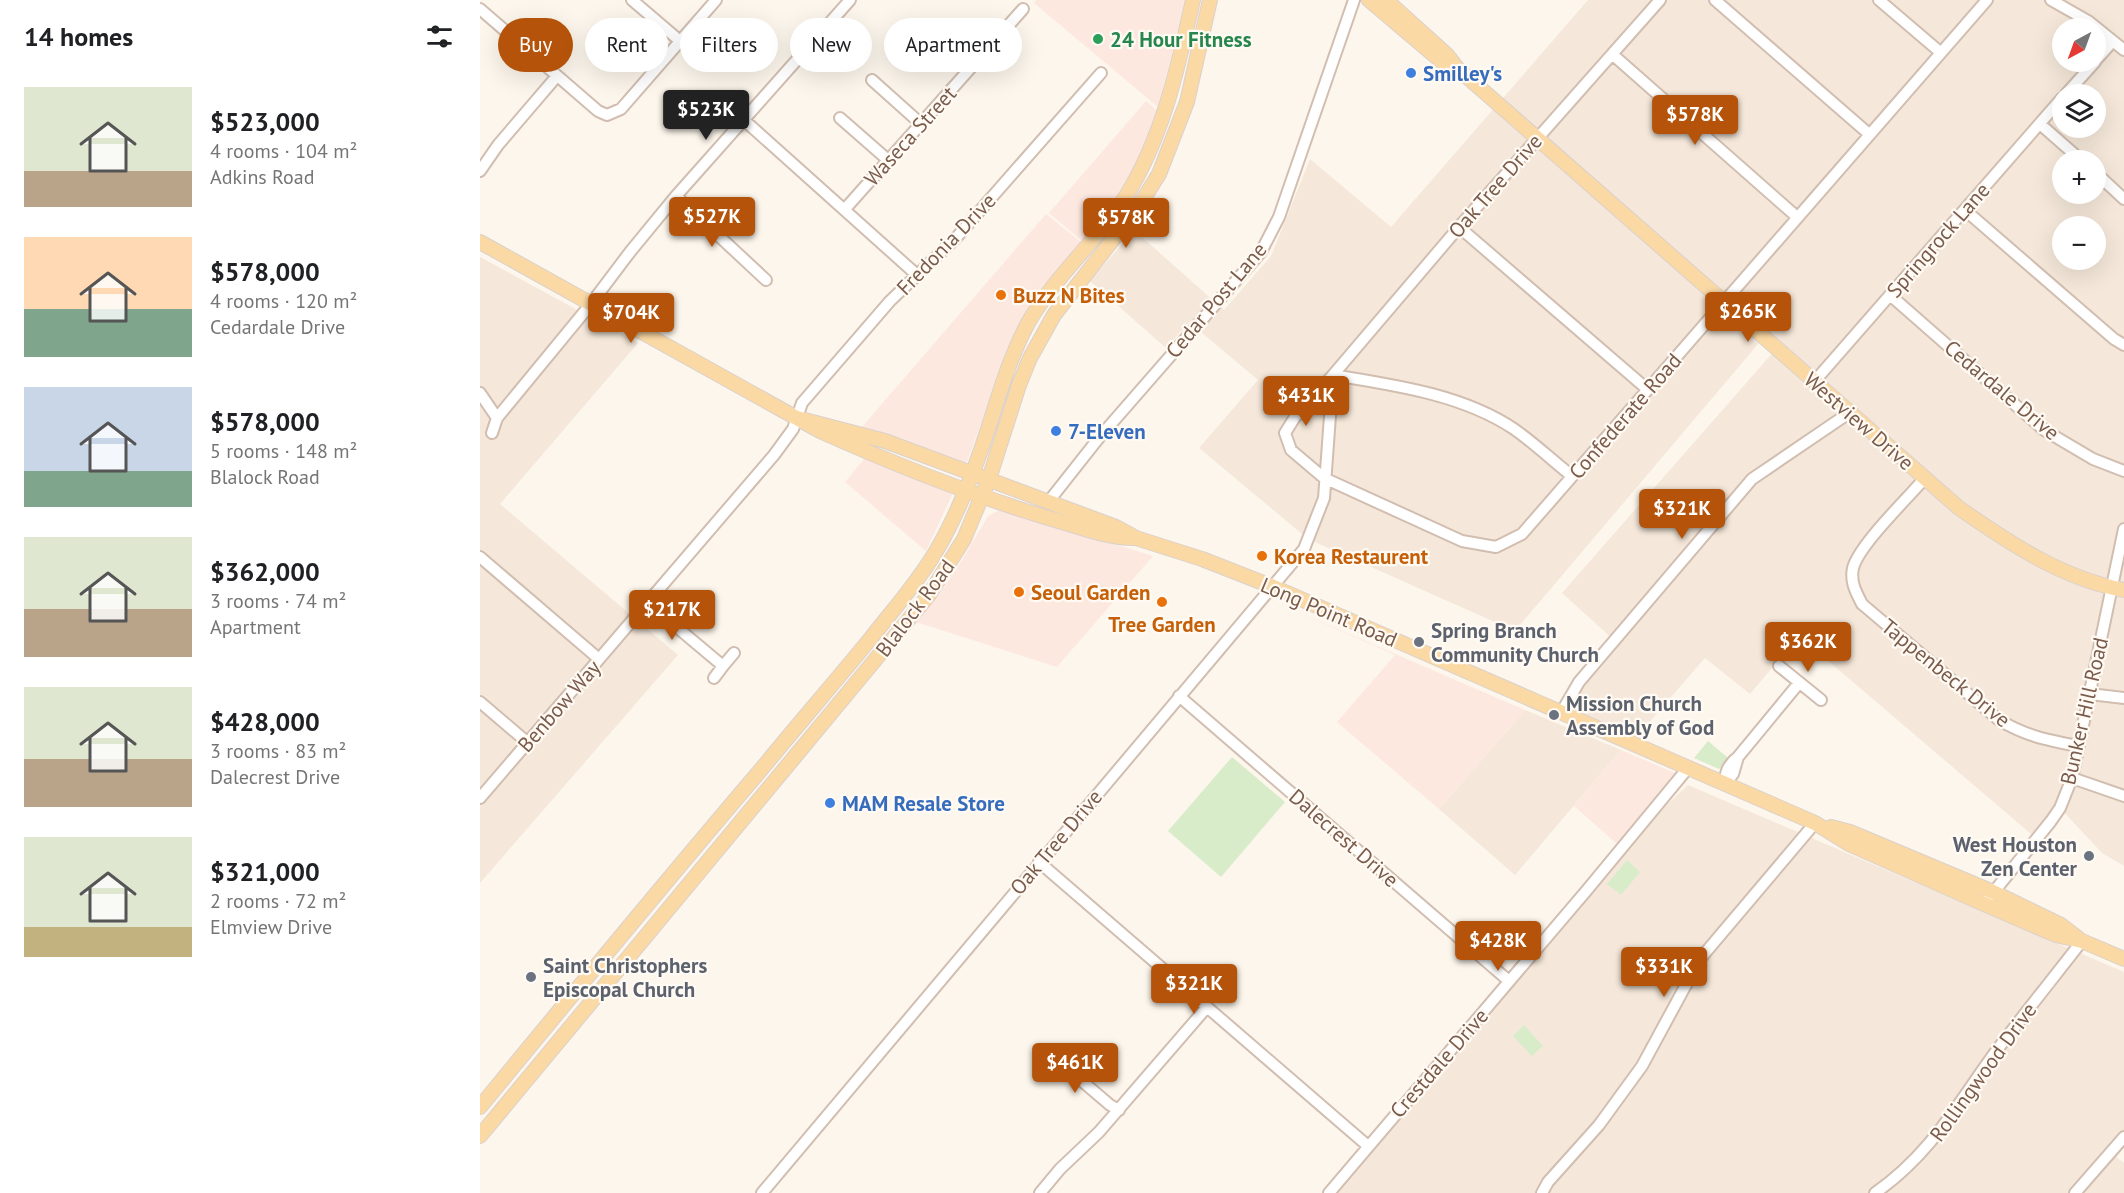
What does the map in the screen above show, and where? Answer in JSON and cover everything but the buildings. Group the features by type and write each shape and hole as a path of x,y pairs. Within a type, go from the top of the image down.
{"main road":[{"name":"Blalock Road","path":"480,1107 845,670 904,597 934,555 966,489 1013,353 1041,303 1058,279 1125,197 1156,136 1184,43 1193,0"},
{"name":"Blalock Road","path":"480,1136 859,682 918,609 964,539 989,479 1019,384 1030,358 1054,315 1140,206 1159,174 1187,102 1210,0"},
{"name":"Westview Drive","path":"1369,0 1441,62 1457,68"},
{"name":"Westview Drive","path":"1386,0 1447,55 1457,68 1959,508 2010,544 2058,569 2117,589"},
{"path":"1184,43 1199,50"},
{"path":"1156,136 1173,142"},
{"name":"Long Point Road","path":"480,243 820,431 982,496 1117,538 1136,538"},
{"path":"1082,252 1095,264"},
{"path":"1013,353 1030,358"},
{"name":"Long Point Road","path":"797,418 885,441 1119,528 1136,538 1202,559 1271,586 1815,823 1849,844 1984,904 2056,935 2082,941 2124,959"},
{"path":"904,597 918,609"},
{"path":"845,670 859,682"},
{"path":"779,747 796,756"},
{"name":"Long Point Road","path":"1815,823 1850,832 1993,892 2061,925 2082,941"},
{"path":"705,835 720,847"},
{"path":"620,937 635,950"},
{"path":"542,1031 557,1043"}],"street":[{"path":"480,9 598,111 607,115 621,109 680,41 632,0"},
{"path":"700,18 716,0"},
{"path":"492,433 497,418 676,196 850,0"},
{"name":"Cedar Post Lane","path":"1049,501 1098,439 1261,252 1279,217 1354,0"},
{"name":"Oak Tree Drive","path":"1324,478 1291,450 1285,433 1295,417 1660,0"},
{"path":"1715,0 1869,134"},
{"path":"1879,0 1940,52"},
{"name":"Confederate Road","path":"1324,478 1462,541 1496,547 1522,534 1987,0"},
{"path":"2051,0 2088,21 2124,50"},
{"name":"Waseca Street","path":"845,209 1023,9"},
{"path":"2106,48 2113,40"},
{"path":"1612,54 1797,217"},
{"path":"2075,84 2085,72"},
{"name":"Fredonia Drive","path":"797,418 802,403 890,301 956,238 1101,73"},
{"path":"480,171 498,145 557,76"},
{"path":"872,80 920,123"},
{"name":"Springrock Lane","path":"1814,382 2052,110"},
{"path":"840,118 888,160"},
{"path":"744,120 917,274"},
{"path":"2040,124 2070,150"},
{"path":"2106,183 2124,199"},
{"path":"676,196 766,280"},
{"path":"1965,210 2114,339 2124,345"},
{"path":"1459,227 1647,389"},
{"name":"Cedardale Drive","path":"1890,295 2044,430 2093,459 2124,471"},
{"path":"1333,375 1401,387 1462,403 1513,429 1572,476"},
{"name":"Oak Tree Drive","path":"762,1193 1304,549 1324,498 1333,375"},
{"path":"480,393 497,418"},
{"path":"1562,712 1579,682 1752,479 1849,413"},
{"name":"Benbow Way","path":"480,798 774,455 793,429 797,418"},
{"name":"Tappenbeck Drive","path":"1924,479 1862,550 1853,569 1853,588 1862,604 1999,720 2017,731 2038,739 2078,746"},
{"name":"Bunker Hill Road","path":"1984,904 2047,827 2060,808 2072,778 2090,694 2117,589 2124,529"},
{"path":"480,557 599,659"},
{"path":"648,603 723,666"},
{"path":"714,678 734,653"},
{"path":"1779,666 1821,700"},
{"path":"1725,784 1725,774 1731,763 1799,683"},
{"path":"2090,694 2124,698"},
{"name":"Dalecrest Drive","path":"1179,696 1509,981"},
{"path":"480,702 528,742"},
{"name":"Crestdale Drive","path":"1329,1193 1688,768"},
{"path":"2072,778 2124,796"},
{"path":"1542,1193 1548,1182 1599,1125 1642,1066 1700,958 1815,823"},
{"path":"1039,862 1368,1146"},
{"name":"Rollingwood Drive","path":"1875,1193 1906,1170 1937,1136 1997,1051 2082,941"},
{"path":"1040,1193 1060,1169 1119,1110 1207,1007"},
{"path":"1049,1053 1110,1105 1119,1110"},
{"path":"2075,1193 2124,1137"}],"shaded area":[{"path":"1036,0 1186,0 1158,107 1034,3"},
{"path":"1588,0 2124,0 2124,866 2102,853 2060,808 2037,839 1799,636 1750,694 1705,658 1631,743 1561,713 1615,641 1562,593 1776,349 1764,337 1515,631 1308,539 1199,448 1258,380 1189,322 1166,348 1090,281 1134,230 1224,310 1271,256 1310,159 1391,227"},
{"path":"1146,101 1158,111 1139,158 1114,200 1082,241 1049,213"},
{"path":"1046,214 1082,243 1006,357 966,464 861,428"},
{"path":"480,257 638,343 500,504 678,655 480,883"},
{"path":"865,458 953,493 926,551 845,482"},
{"path":"1001,509 1153,556 1057,667 916,622 937,598 988,516"},
{"path":"1277,603 1525,710 1439,809 1337,722 1395,655"},
{"path":"1525,710 1621,750 1515,875 1439,809"},
{"path":"1621,750 1675,773 1617,844 1574,806"},
{"path":"1688,785 2124,972 2124,1132 2072,1193 1338,1193 1657,814"},
{"path":"2114,1155 2124,1163 2124,1193 2082,1193"}],"green space":[{"path":"1708,741 1727,757 1723,768 1719,769 1694,758"},
{"path":"1232,757 1285,802 1221,877 1168,831"},
{"path":"1627,860 1640,872 1621,895 1607,884"},
{"path":"1524,1025 1543,1046 1532,1056 1513,1036"}],"place":[{"name":"24 Hour Fitness","path":"1098,39"},
{"name":"Smilley's","path":"1411,73"},
{"name":"Buzz N Bites","path":"1001,295"},
{"name":"7-Eleven","path":"1056,431"},
{"name":"Korea Restaurent","path":"1262,556"},
{"name":"Seoul Garden","path":"1019,592"},
{"name":"Tree Garden","path":"1162,602"},
{"name":"Spring Branch Community Church","path":"1419,642"},
{"name":"Mission Church Assembly of God","path":"1554,715"},
{"name":"MAM Resale Store","path":"830,803"},
{"name":"West Houston Zen Center","path":"2089,856"},
{"name":"Saint Christophers Episcopal Church","path":"531,977"}]}
